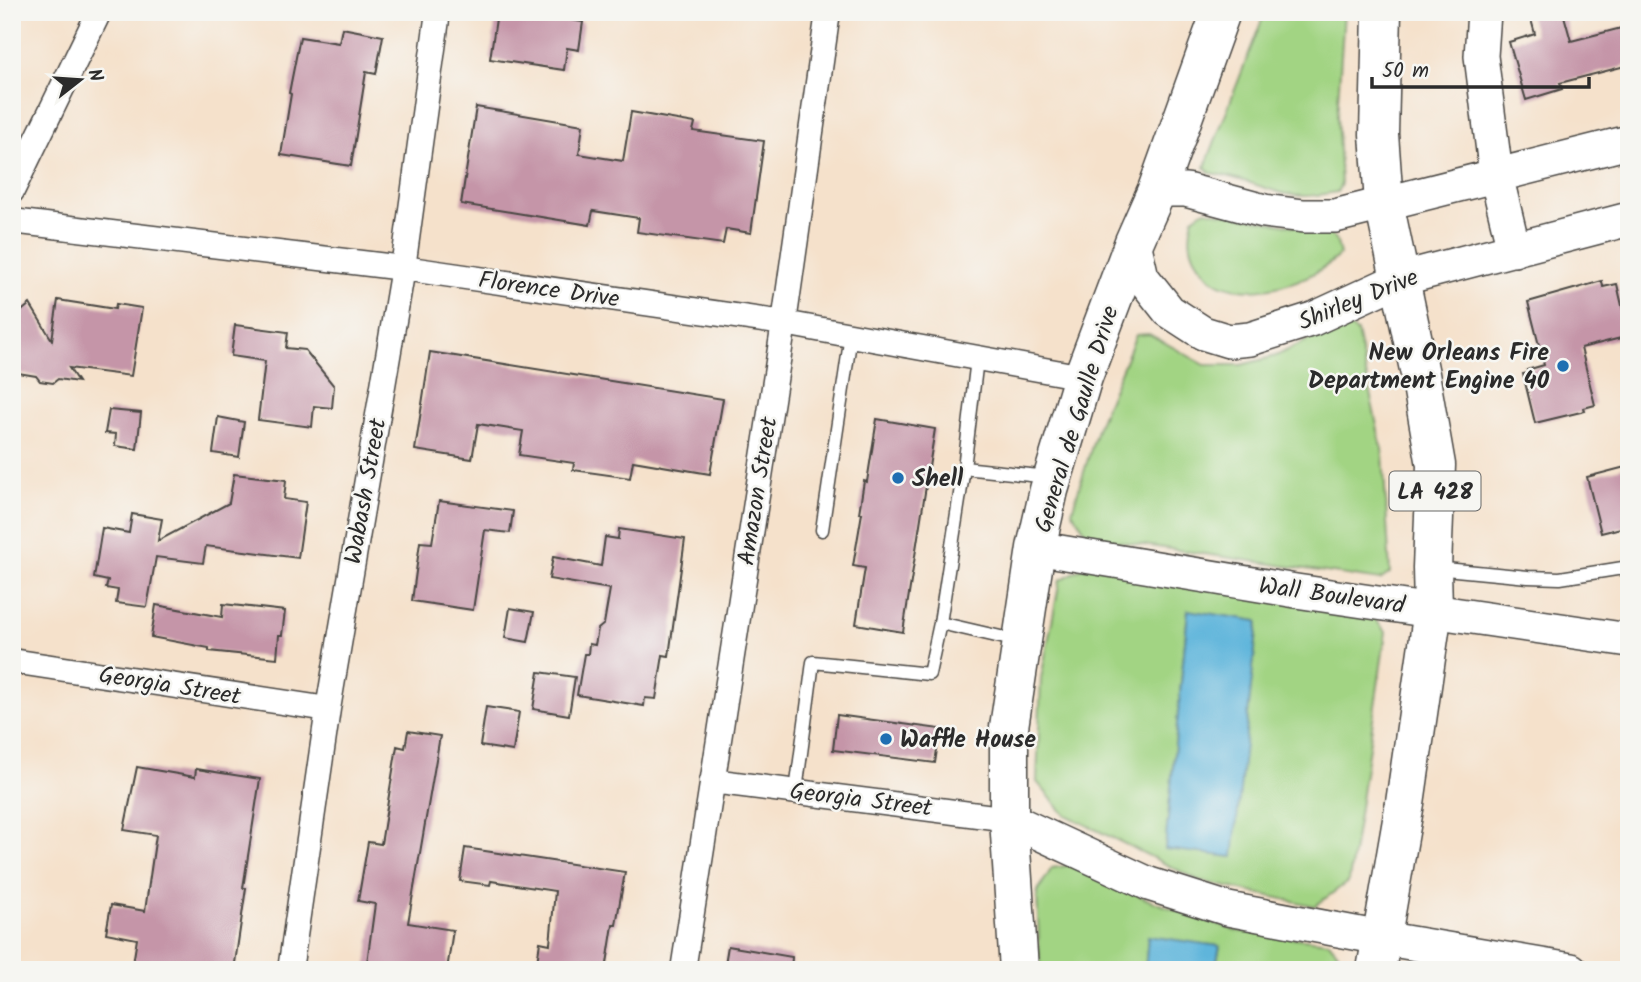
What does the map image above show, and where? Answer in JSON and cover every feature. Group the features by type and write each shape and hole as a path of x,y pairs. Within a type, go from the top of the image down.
{"main road":[{"name":"General de Gaulle Drive","path":"1019,970 1009,818 1009,727 1036,548 1053,477 1083,377 1157,190 1221,12"},
{"name":"LA 428","path":"1379,954 1405,803 1433,610 1436,465 1384,203 1379,134 1382,12"}],"street":[{"path":"12,191 99,12"},
{"name":"Wabash Street","path":"290,970 328,709 403,268 438,12"},
{"name":"Amazon Street","path":"683,970 828,12"},
{"path":"1484,12 1481,56 1496,175 1514,250"},
{"path":"1157,190 1186,190 1264,211 1304,216 1335,216 1629,142"},
{"name":"Shirley Drive","path":"1134,243 1142,277 1169,310 1203,333 1228,341 1250,339 1313,319 1400,279 1629,219"},
{"name":"Florence Drive","path":"12,221 403,268 783,323 1083,377"},
{"name":"Wall Boulevard","path":"1036,548 1296,591 1629,640"},
{"name":"Georgia Street","path":"12,661 328,709"},
{"name":"Georgia Street","path":"712,781 1009,818"},
{"path":"1009,818 1149,884 1379,954 1571,970"}],"lane":[{"path":"822,530 851,335"},
{"path":"796,791 813,662 929,674 940,623 978,359"},
{"path":"964,468 1053,477"},
{"path":"1432,568 1528,578 1560,578 1629,567"},
{"path":"940,623 1022,642"}],"green space":[{"path":"1265,12 1344,12 1337,116 1341,184 1337,192 1305,196 1286,194 1210,173 1205,167"},
{"path":"1205,210 1322,231 1336,239 1340,254 1329,264 1298,281 1262,289 1227,287 1210,278 1192,251 1190,232 1193,218"},
{"path":"1342,323 1357,332 1383,454 1390,573 1380,580 1089,537 1072,511 1099,423 1136,335 1149,334 1205,365 1241,365 1276,356"},
{"path":"1088,565 1370,613 1386,632 1349,881 1315,906 1200,881 1064,814 1037,782 1041,678 1060,580","holes":["1188,611 1258,621 1232,857 1165,848"]},
{"path":"1072,865 1151,901 1237,931 1329,942 1340,955 1337,970 1215,970 1220,946 1148,937 1145,970 1040,970 1037,892 1052,868"}],"water":[{"path":"1188,610 1258,621 1233,857 1165,849"},
{"path":"1148,936 1220,946 1215,970 1145,970"}],"building":[{"path":"497,12 520,12 583,22 579,50 567,48 564,70 490,59"},
{"path":"1529,12 1563,12 1571,41 1629,26 1629,65 1560,83 1562,89 1526,100 1509,42 1535,34"},
{"path":"342,28 383,36 376,74 366,72 351,166 281,155 300,37 339,43"},
{"path":"476,107 583,125 579,154 623,161 631,112 695,123 693,131 764,141 751,233 726,229 723,244 637,232 639,218 593,211 590,225 461,204"},
{"path":"1602,281 1603,287 1617,284 1629,336 1581,348 1595,405 1584,408 1585,411 1535,423 1523,374 1528,373 1527,370 1544,365 1528,302"},
{"path":"58,300 115,309 116,304 142,308 131,376 69,368 78,382 58,379 53,383 40,381 36,376 12,372 12,319 30,304 52,340"},
{"path":"235,325 288,332 286,348 305,350 334,386 332,408 314,406 312,427 258,420 265,361 231,356"},
{"path":"430,352 723,399 710,474 633,461 630,478 573,470 574,463 519,455 523,431 478,424 472,459 415,450"},
{"path":"109,410 141,413 137,449 115,446 116,434 105,433"},
{"path":"218,417 244,422 239,457 213,453"},
{"path":"877,419 935,429 903,632 856,624 865,568 853,566 862,513 859,513 864,481 867,482"},
{"path":"1629,466 1629,526 1601,533 1587,477"},
{"path":"234,474 286,480 284,499 306,502 298,558 206,546 203,563 156,557 147,607 116,603 118,590 106,588 108,581 94,578 102,528 129,533 132,514 162,519 158,541 229,503"},
{"path":"439,501 513,511 510,533 485,530 473,610 412,601 420,542 432,543"},
{"path":"619,529 685,539 669,656 663,655 656,699 645,698 644,706 577,695 584,654 588,654 589,644 595,645 598,629 604,624 610,589 549,579 553,557 601,566 605,537 618,539"},
{"path":"223,604 285,611 277,658 209,651 209,648 151,637 156,605 222,617"},
{"path":"510,608 534,612 528,642 505,638"},
{"path":"539,672 575,677 569,715 533,709"},
{"path":"486,707 519,712 513,751 480,746"},
{"name":"Waffle House","path":"837,715 940,729 935,763 833,750"},
{"path":"408,731 440,736 408,923 453,930 447,970 366,970 375,904 358,901 368,842 381,844 397,746 405,748"},
{"path":"137,767 195,777 196,769 260,779 243,888 246,888 234,970 132,970 137,939 106,933 111,905 145,911 156,835 124,830"},
{"path":"465,848 625,872 606,970 536,970 540,942 550,944 555,891 491,881 490,885 460,881"},
{"path":"728,946 792,957 791,970 724,970"}],"place":[{"name":"New Orleans Fire Department Engine 40","path":"1563,366"},
{"name":"Shell","path":"898,478"},
{"name":"Waffle House","path":"886,739"}]}
